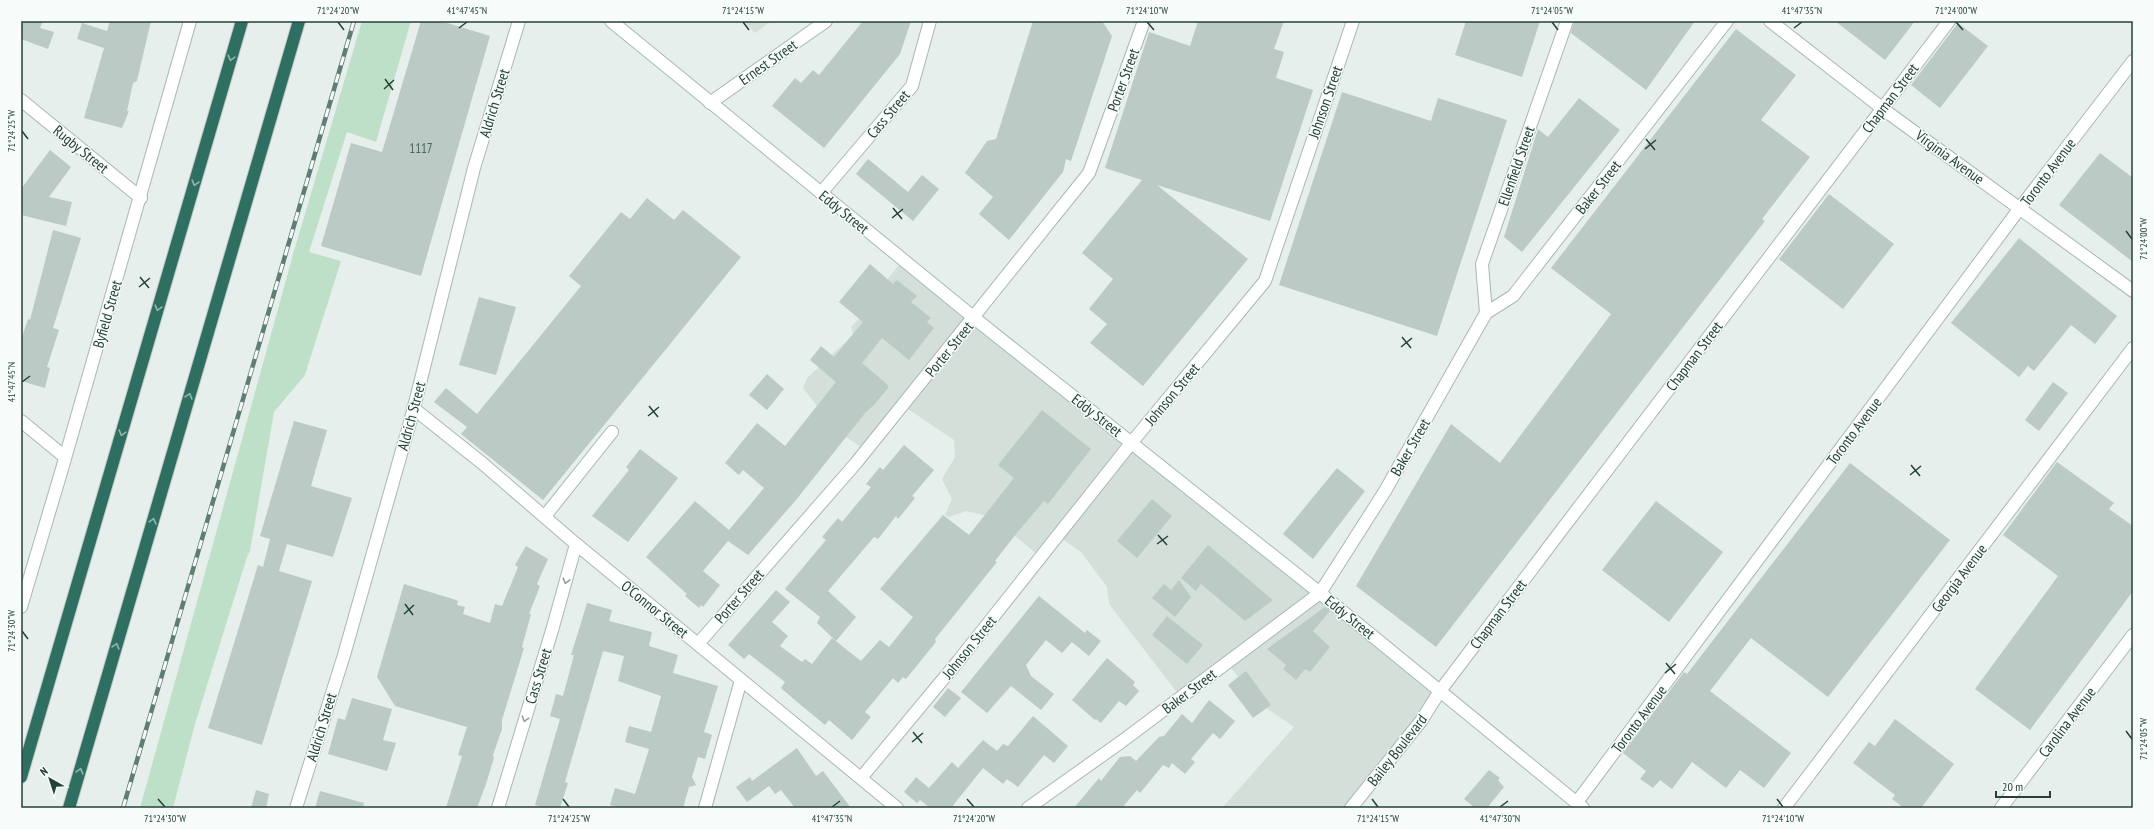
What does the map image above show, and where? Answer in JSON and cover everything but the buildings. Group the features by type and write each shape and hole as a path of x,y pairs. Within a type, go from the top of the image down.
{"highway":[{"path":"21,777 242,21"},
{"path":"69,808 299,21"}],"street":[{"name":"Byfield Street","path":"21,607 141,198 190,21"},
{"name":"Aldrich Street","path":"296,808 344,655 413,408 474,168 519,21"},
{"name":"Eddy Street","path":"611,21 821,193 1320,593 1580,805"},
{"name":"Ernest Street","path":"710,103 826,21"},
{"name":"Cass Street","path":"821,193 912,86 930,21"},
{"name":"Porter Street","path":"698,644 856,463 1089,174 1144,21"},
{"name":"Johnson Street","path":"861,778 959,660 1132,442 1265,281 1353,21"},
{"name":"Ellenfield Street","path":"1486,313 1482,264 1567,21"},
{"name":"Baker Street","path":"1028,808 1121,742 1320,593 1382,495 1486,313 1513,296 1727,21"},
{"name":"Virginia Avenue","path":"1770,21 1883,108 2133,291"},
{"name":"Chapman Street","path":"1440,691 1949,21"},
{"name":"Toronto Avenue","path":"1580,805 2020,208 2133,61"},
{"name":"Rugby Street","path":"21,100 141,198"},
{"name":"Georgia Avenue","path":"1784,808 2133,348"},
{"name":"O'Connor Street","path":"413,408 897,808"},
{"path":"21,421 65,457"},
{"path":"545,516 612,432"},
{"name":"Cass Street","path":"498,808 553,627 576,544"},
{"name":"Carolina Avenue","path":"2001,808 2133,635"},
{"path":"705,808 742,680"},
{"name":"Bailey Boulevard","path":"1351,808 1421,721 1440,691"}],"shaded area":[{"path":"743,21 771,21 755,33"},
{"path":"903,260 1440,691 1347,808 1222,808 1294,727 1262,705 1226,662 1179,695 1109,604 1107,587 1082,553 1060,537 1038,555 992,517 966,511 949,517 945,515 952,499 942,479 955,457 954,440 908,409 902,408 867,451 836,430 803,388 807,378 853,335 851,327 870,307 873,297"}],"green space":[{"path":"362,21 411,21 376,142 347,132 309,252 341,261 305,375 274,412 250,551 195,724 173,808 140,808 294,251"}],"railway":[{"path":"123,808 354,21"}]}
